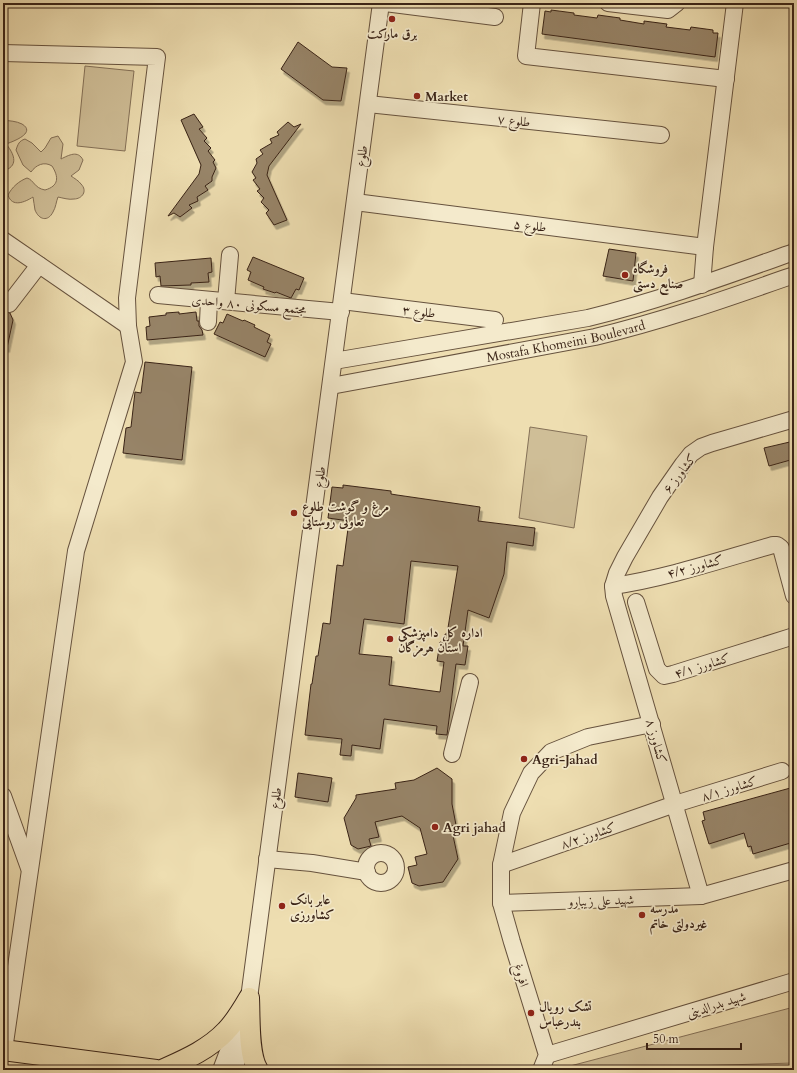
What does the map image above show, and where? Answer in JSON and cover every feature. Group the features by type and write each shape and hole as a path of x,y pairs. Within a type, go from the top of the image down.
{"main road":[{"path":"162,1070 195,1055 226,1032 236,1020 249,998"},
{"path":"249,998 252,1050 254,1064 258,1070"},
{"path":"4,1050 156,1070"}],"street":[{"name":"طلوع","path":"236,1070 249,998 381,3"},
{"path":"385,3 494,17"},
{"path":"532,3 526,56 726,79"},
{"path":"608,3 668,10 677,3"},
{"path":"702,285 705,247 735,3"},
{"path":"3,53 157,57 127,298 128,326 134,362 76,551 4,1050"},
{"name":"طلوع ۷","path":"368,104 661,135"},
{"name":"طلوع ۵","path":"355,202 705,247"},
{"path":"3,240 128,326"},
{"name":"Mostafa Khomeini Boulevard","path":"334,361 588,318 619,311 702,285 794,252"},
{"path":"226,301 230,256"},
{"path":"9,304 39,265"},
{"name":"Mostafa Khomeini Boulevard","path":"331,386 594,338 635,328 697,309 794,275"},
{"name":"مجتمع مسکونی ۸۰ واحدی","path":"158,295 209,300 341,307"},
{"path":"208,322 209,300"},
{"name":"طلوع ۳","path":"341,307 495,320"},
{"path":"455,341 459,363"},
{"name":"کشاورز ۶","path":"613,586 617,573 625,557 660,497 691,454 701,447 712,443 794,419"},
{"name":"کشاورز ۴/۲","path":"613,586 638,582 772,544 781,548 794,596"},
{"name":"کشاورز ۸","path":"613,586 614,596 701,896"},
{"name":"کشاورز ۴/۱","path":"636,602 657,669 664,676 794,636"},
{"path":"452,754 470,682"},
{"name":"افروغ","path":"547,1055 501,903 502,865 512,813 531,773 551,752 588,737 652,724"},
{"name":"کشاورز ۸/۱","path":"675,804 782,771"},
{"path":"3,796 30,872"},
{"name":"کشاورز ۸/۲","path":"502,865 675,804"},
{"path":"267,859 312,863 367,872"},
{"name":"شهید علی زیبارو","path":"501,903 701,896 794,870"},
{"name":"شهید بدرالدینی","path":"547,1055 794,981"},
{"name":"طلوع","path":"221,1070 249,998"},
{"path":"541,1070 547,1055"}],"shaded area":[{"path":"85,66 134,71 125,151 77,146"},
{"path":"3,120 22,124 26,127 27,131 22,137 6,144 12,153 14,160 13,164 8,169 3,167"},
{"path":"58,136 63,144 61,159 76,154 83,160 79,170 71,176 80,183 84,189 84,192 82,196 77,199 58,197 51,215 46,218 41,218 35,210 33,197 26,201 16,203 12,202 8,195 16,185 27,178 41,189 45,190 50,188 55,184 57,177 56,174 52,166 46,164 40,164 31,172 23,165 16,150 19,143 25,139 32,143 41,152 51,138"},
{"path":"530,427 587,436 574,528 519,518"},
{"path":"794,1007 794,1063 555,1070"}],"building":[{"path":"551,10 597,18 598,15 620,18 620,20 644,24 644,21 667,24 666,27 690,30 691,27 713,30 713,33 718,33 715,57 542,34 545,11 551,12"},
{"path":"298,42 332,67 347,68 341,101 323,100 281,69"},
{"path":"194,114 203,127 199,129 207,138 204,141 211,148 208,151 215,160 213,162 216,168 212,181 205,186 208,190 197,197 198,201 189,205 192,208 180,217 174,213 168,216 199,174 201,165 181,120"},
{"path":"288,122 294,127 301,124 269,166 267,175 287,220 274,225 266,213 269,210 261,202 264,198 257,191 260,189 253,180 256,178 252,172 257,163 256,159 263,154 260,150 272,143 270,139 279,135 277,132"},
{"path":"609,249 636,253 633,281 603,276"},
{"path":"253,257 304,278 299,290 296,289 291,298 263,289 264,287 248,280 251,272 247,270"},
{"path":"211,258 212,272 208,273 209,282 191,283 191,285 161,286 160,276 156,277 155,263"},
{"path":"3,311 10,313 13,320 7,348 3,347"},
{"path":"179,312 179,314 196,312 197,321 199,321 199,326 203,335 147,340 146,327 150,326 149,317"},
{"path":"227,314 255,325 254,327 270,335 267,342 271,344 265,357 214,334 220,322 223,323"},
{"path":"145,362 192,367 182,460 123,453 126,428 131,427 135,392 141,393"},
{"path":"794,441 794,459 769,466 764,448"},
{"path":"343,485 391,491 391,494 480,507 478,521 535,528 533,546 507,542 504,574 489,618 468,610 463,646 468,646 465,665 456,664 447,735 436,734 437,726 384,719 380,749 352,745 351,756 340,755 342,739 305,735 311,684 316,656 318,656 323,623 330,624 337,565 343,566 349,521 328,518 332,487 343,488","holes":["411,561 458,566 447,634 445,634 444,643 440,642 437,661 444,662 440,692 389,685 392,657 359,654 364,619 404,624"]},
{"name":"Agri jahad","path":"437,768 452,779 452,804 456,825 451,826 458,859 443,882 419,886 412,883 408,867 417,865 415,857 427,854 420,828 402,816 375,822 379,837 369,839 371,846 358,849 351,845 344,818 356,798 356,795 396,789 395,783 414,780"},
{"path":"298,773 332,778 328,802 295,797"},
{"path":"794,787 794,842 753,854 751,846 748,847 744,833 709,844 702,821 705,820 703,812"}],"place":[{"name":"برق مارکت","path":"392,19"},
{"name":"Market","path":"417,96"},
{"name":"فروشگاه صنایع دستی","path":"625,275"},
{"name":"مرغ و گوشت طلوع تعاونی روستایی","path":"294,513"},
{"name":"اداره کل دامپزشکی استان هرمزگان","path":"390,639"},
{"name":"Agri-Jahad","path":"524,759"},
{"name":"Agri jahad","path":"435,827"},
{"name":"عابر بانک کشاورزی","path":"282,906"},
{"name":"مدرسه غیردولتی خاتم","path":"642,915"},
{"name":"تشک رویال بندرعباس","path":"531,1013"}]}
